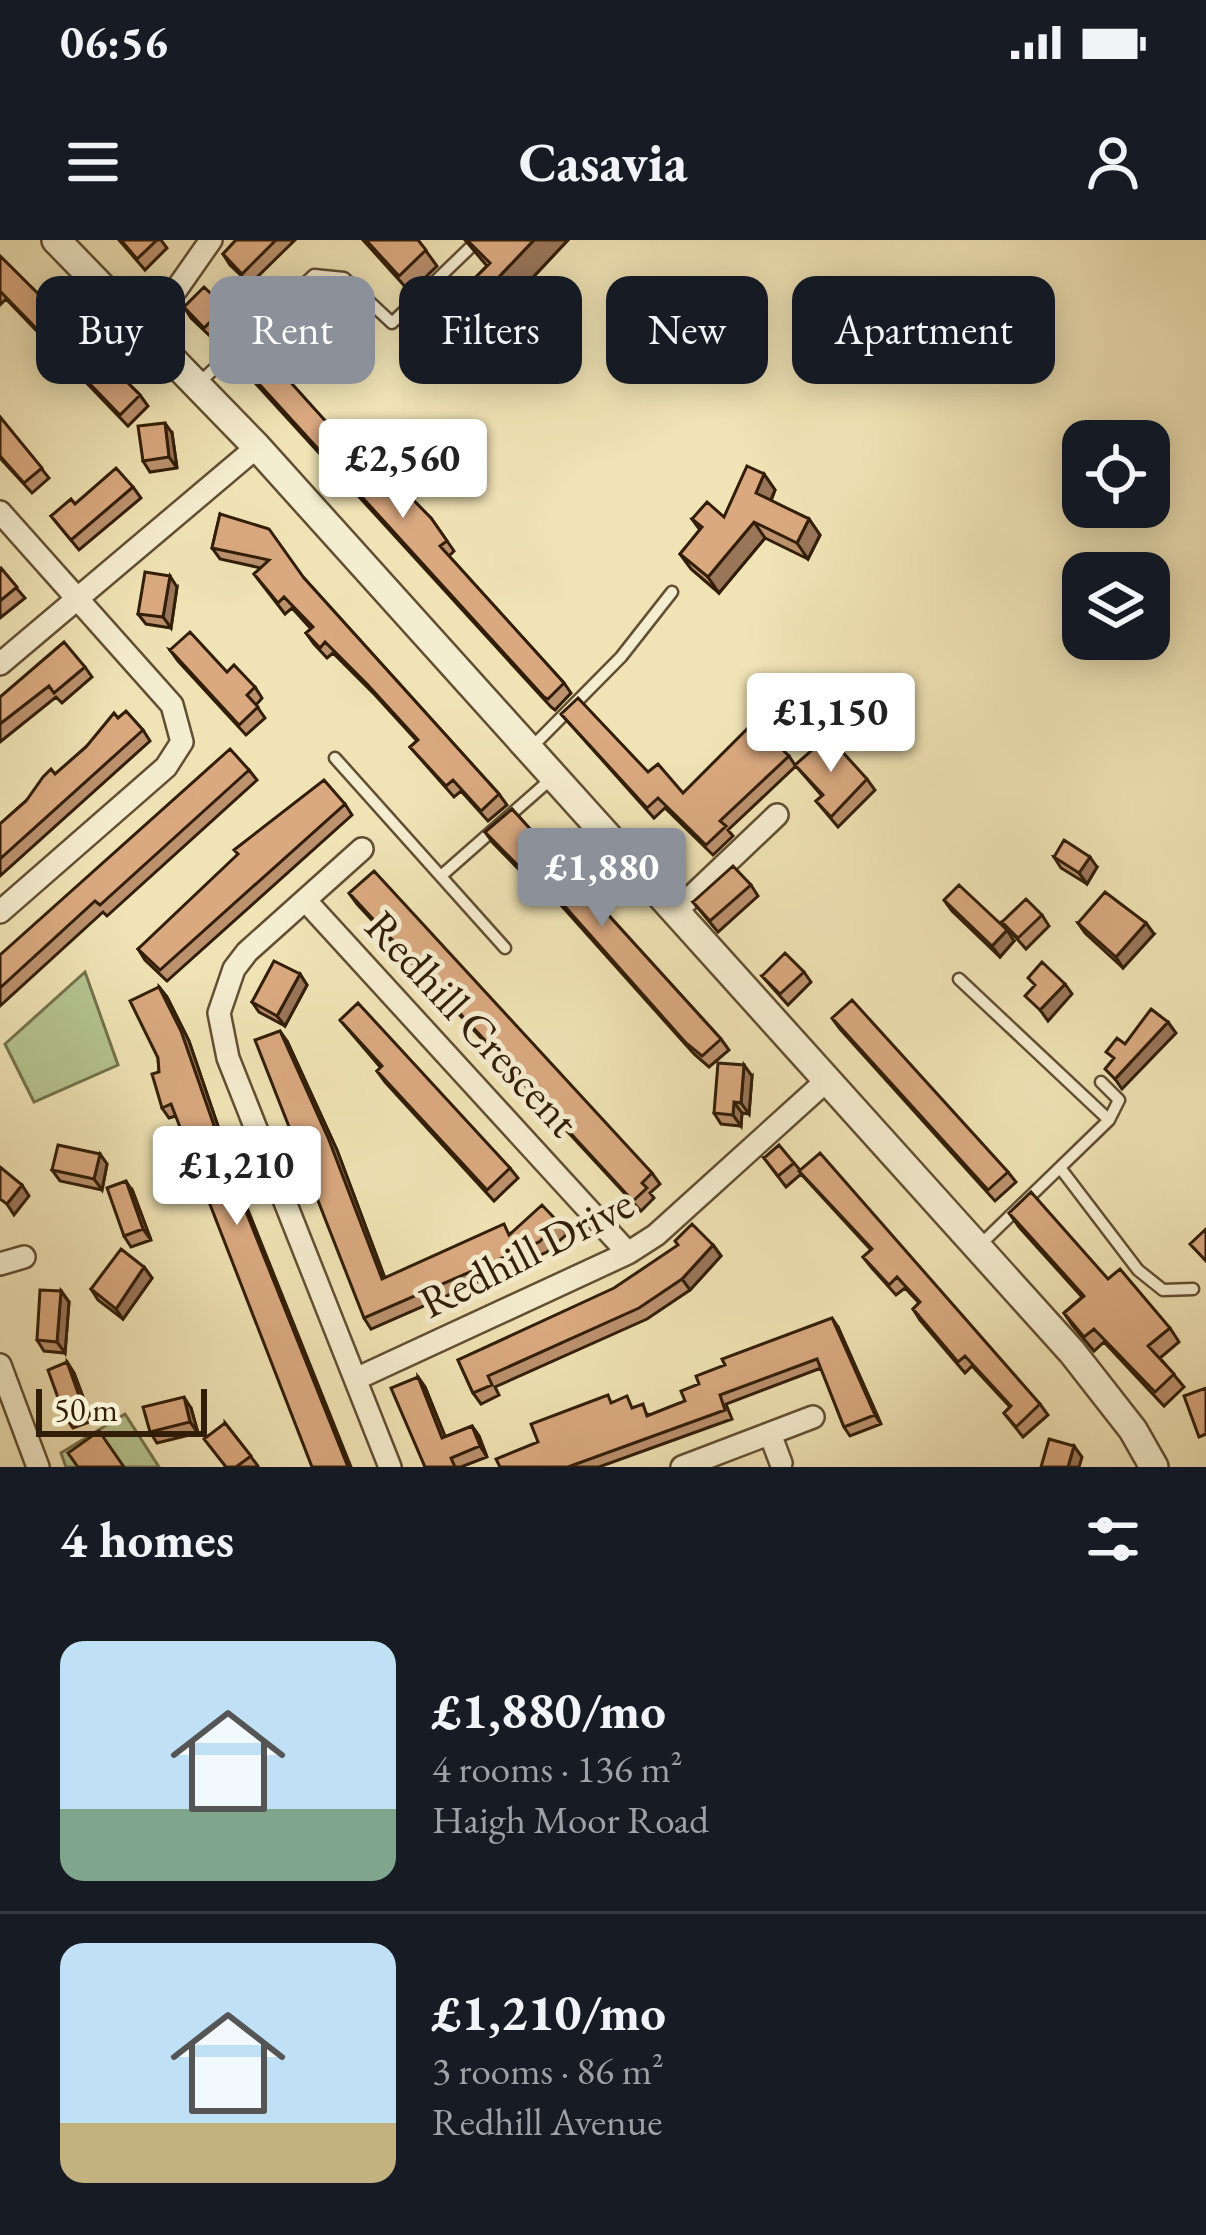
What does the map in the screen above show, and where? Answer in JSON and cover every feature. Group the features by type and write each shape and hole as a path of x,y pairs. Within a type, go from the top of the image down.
{"street":[{"path":"56,240 91,276"},
{"path":"185,278 212,240"},
{"path":"185,373 1072,1352 1133,1430 1154,1467"},
{"path":"0,664 257,447"},
{"path":"0,512 172,705 182,742 166,766 0,912"},
{"path":"674,913 777,815"},
{"path":"362,849 247,952 234,969 220,1013 237,1084 390,1467"},
{"name":"Redhill Crescent","path":"306,901 628,1253"},
{"name":"Redhill Drive","path":"358,1378 628,1253 656,1235 825,1082"},
{"path":"0,1264 24,1257"},
{"path":"0,1365 38,1467"},
{"path":"682,1467 813,1417"},
{"path":"770,1434 781,1463"}],"lane":[{"path":"197,385 314,275 344,278 392,323 478,240"},
{"path":"529,750 621,657 672,592"},
{"path":"335,758 505,947"},
{"path":"441,876 554,776"},
{"path":"958,979 1109,1120"},
{"path":"977,1247 1109,1120 1119,1100 1101,1082"},
{"path":"1060,1168 1138,1270 1163,1289 1193,1289"}],"green space":[{"path":"85,972 118,1065 34,1102 5,1044"},
{"path":"125,1414 159,1467 66,1467 61,1453"}],"building":[{"path":"121,240 157,240 137,259"},
{"path":"236,240 276,240 242,274 223,254"},
{"path":"366,240 418,240 426,250 399,276"},
{"path":"467,240 534,240 500,276 477,276 490,263"},
{"path":"0,256 36,292 36,328 0,291"},
{"path":"204,287 209,292 209,323 204,328 185,306"},
{"path":"90,384 129,384 140,395 120,415"},
{"path":"259,384 292,384 376,477 384,470 431,518 447,541 440,546 564,683 548,699"},
{"path":"0,417 42,468 24,483 0,456"},
{"path":"165,423 169,457 143,461 138,426"},
{"path":"747,466 764,474 756,493 809,519 797,543 754,522 708,577 680,554 702,527 692,519 707,502 724,517"},
{"path":"116,468 133,487 71,540 51,516 71,499 75,504"},
{"path":"220,514 269,529 304,578 499,794 481,811 453,780 446,786 410,747 418,740 325,642 320,648 306,633 313,627 284,597 278,603 254,574 269,560 212,548"},
{"path":"0,569 17,587 0,601"},
{"path":"145,572 170,576 163,617 138,614"},
{"path":"190,632 227,672 234,665 255,687 247,695 258,707 239,725 170,650"},
{"path":"64,642 85,667 54,693 49,686 0,724 0,697"},
{"path":"578,698 648,772 658,764 683,793 754,722 789,756 720,821 726,826 706,845 658,798 647,808 561,714"},
{"path":"126,711 143,730 0,859 0,824 51,769 55,774 114,713 118,718"},
{"path":"828,736 867,779 831,817 816,801 823,795 795,765"},
{"path":"230,749 249,770 0,988 0,955"},
{"path":"324,780 345,804 160,970 138,949 238,854 234,850"},
{"path":"512,809 721,1039 702,1056 536,874 531,879 485,832"},
{"path":"1064,840 1090,857 1079,873 1054,857"},
{"path":"733,866 751,885 710,921 693,902"},
{"path":"374,871 652,1173 642,1183 647,1188 633,1201 349,893"},
{"path":"959,885 1007,930 992,946 944,900"},
{"path":"1105,892 1146,923 1116,957 1078,923"},
{"path":"1026,899 1042,915 1018,938 1002,922"},
{"path":"785,953 804,972 780,994 762,976"},
{"path":"274,961 300,974 277,1016 252,1002"},
{"path":"1042,962 1065,984 1040,1010 1025,996 1035,985 1028,978"},
{"path":"159,987 181,1031 231,1174 348,1467 312,1467 171,1104 162,1108 152,1074 159,1072 158,1058 130,1001"},
{"path":"852,1000 1008,1172 988,1190 832,1018"},
{"path":"358,1003 510,1168 487,1190 377,1071 382,1066 340,1020"},
{"path":"1151,1009 1168,1022 1115,1079 1105,1069 1114,1058 1106,1052 1117,1038 1125,1044"},
{"path":"280,1031 329,1140 382,1279 504,1224 509,1235 542,1205 559,1223 539,1242 364,1318 255,1040"},
{"path":"718,1063 744,1065 741,1103 734,1102 733,1115 714,1113"},
{"path":"58,1145 100,1154 94,1179 52,1170"},
{"path":"779,1145 794,1163 778,1176 764,1158"},
{"path":"820,1153 1040,1404 1016,1427 1004,1413 1011,1406 965,1356 958,1362 913,1309 920,1302 897,1277 889,1285 863,1257 872,1249 799,1171"},
{"path":"0,1167 22,1185 7,1204 0,1199"},
{"path":"126,1181 143,1229 124,1236 107,1188"},
{"path":"1031,1192 1108,1279 1120,1269 1170,1328 1148,1346 1174,1374 1155,1392 1094,1329 1084,1337 1064,1313 1084,1296 1009,1213"},
{"path":"692,1224 713,1245 682,1279 639,1308 488,1376 492,1385 473,1393 458,1360 614,1288 678,1245 675,1241"},
{"path":"1206,1229 1206,1261 1190,1244"},
{"path":"121,1249 144,1267 116,1309 91,1289"},
{"path":"40,1290 61,1291 57,1342 37,1340"},
{"path":"832,1318 875,1415 844,1427 817,1359 720,1395 725,1410 568,1467 500,1467 496,1459 538,1442 531,1424 608,1395 611,1403 627,1396 632,1408 643,1404 647,1416 685,1401 681,1391 699,1384 696,1376 725,1365 722,1359"},
{"path":"67,1362 84,1410 65,1417 48,1370"},
{"path":"418,1377 442,1438 472,1426 480,1446 451,1458 455,1467 425,1467 391,1388"},
{"path":"1206,1388 1206,1434 1199,1437 1184,1396"},
{"path":"184,1397 190,1422 150,1432 143,1407"},
{"path":"225,1423 251,1456 236,1467 226,1467 204,1439"},
{"path":"99,1431 124,1467 78,1467 68,1453"},
{"path":"1049,1439 1074,1446 1068,1467 1041,1467"}]}
